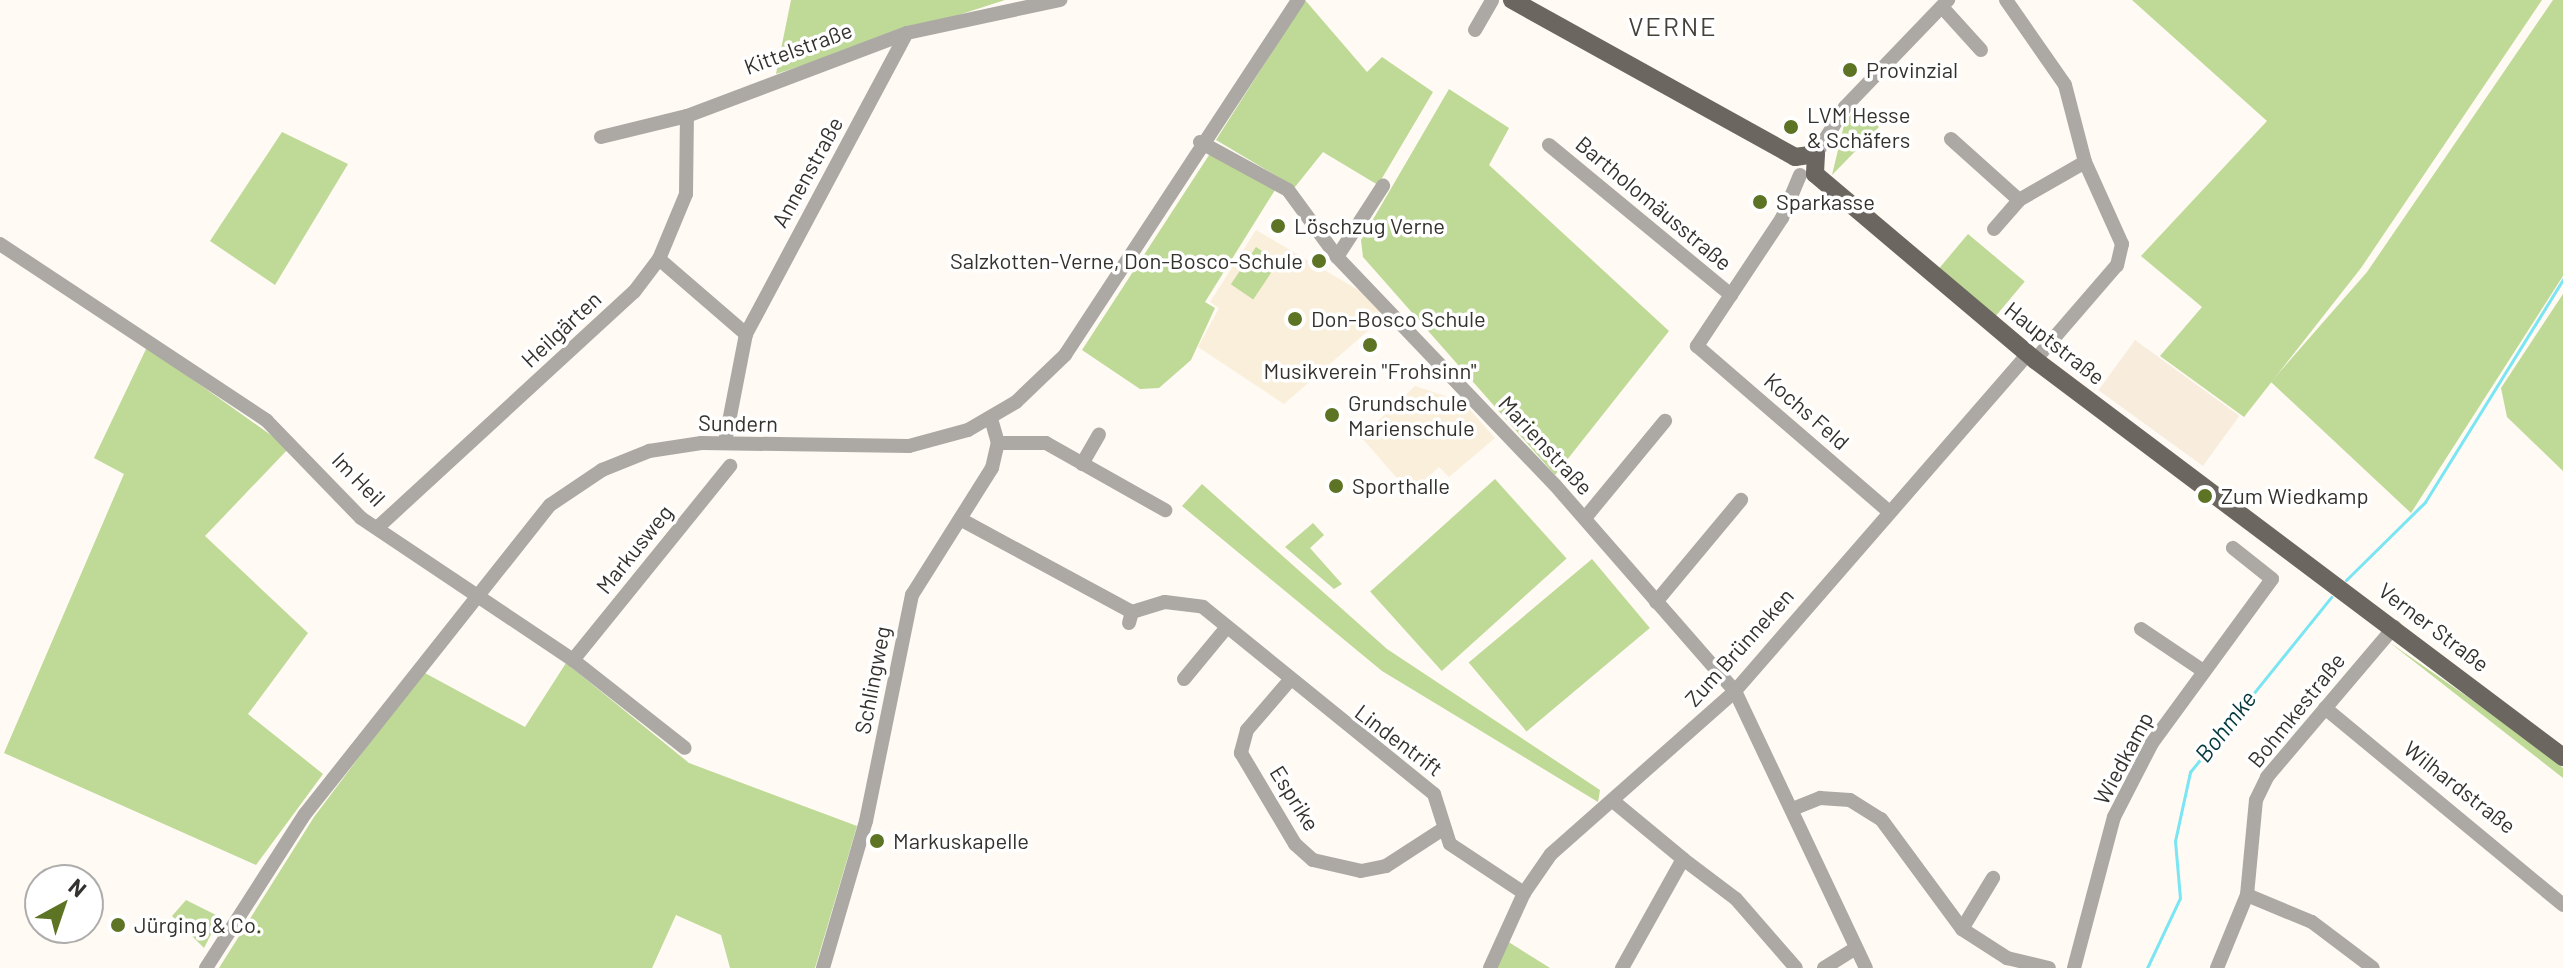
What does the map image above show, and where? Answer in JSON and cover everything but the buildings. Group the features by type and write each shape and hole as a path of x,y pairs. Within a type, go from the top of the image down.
{"main road":[{"name":"Hauptstraße","path":"1512,0 1803,169 2031,357 2274,538"},
{"path":"1803,169 1816,154"},
{"name":"Verner Straße","path":"2274,538 2563,757"}],"street":[{"name":"Kittelstraße","path":"601,137 687,116 907,33 1060,0"},
{"name":"Sundern","path":"206,968 305,814 524,532 582,482 649,451 725,442 909,446 991,418 1065,355 1200,142 1298,0"},
{"path":"1475,30 1492,0"},
{"name":"Zum Brünneken","path":"1490,968 1524,893 1551,854 1735,691 1888,511 2117,265 2122,244 2085,162 2065,85 2006,0"},
{"path":"1816,154 1845,107 1945,3 1981,50"},
{"name":"Annenstraße","path":"725,442 746,334 907,33"},
{"name":"Heilgärten","path":"377,528 634,292 659,259 686,194 687,116"},
{"path":"1951,139 2019,200"},
{"name":"Marienstraße","path":"1200,142 1288,190 1337,257 1390,305 1585,518 1735,691 1795,808 1854,949 1866,968"},
{"name":"Bartholomäusstraße","path":"1549,145 1731,295"},
{"path":"1994,229 2019,200 2085,162"},
{"name":"Bartholomäusstraße","path":"1697,346 1731,295 1803,169"},
{"path":"1337,257 1383,186"},
{"name":"Im Heil","path":"0,244 267,421 377,528 573,660 685,748"},
{"path":"659,259 746,334"},
{"name":"Kochs Feld","path":"1697,346 1888,511"},
{"path":"991,418 998,443 1028,438 1165,510"},
{"name":"Marienstraße","path":"1585,518 1665,421"},
{"path":"1082,464 1099,435"},
{"name":"Schlingweg","path":"823,968 866,821 912,595 992,468 998,443"},
{"name":"Markusweg","path":"573,660 730,466"},
{"path":"1656,602 1741,500"},
{"name":"Lindentrift","path":"960,519 1130,618 1185,601 1227,627 1434,794 1442,805 1440,831"},
{"name":"Wiedkamp","path":"2074,968 2114,817 2202,670 2272,579 2233,548"},
{"path":"1184,679 1227,627"},
{"name":"Bohmkestraße","path":"2217,968 2247,895 2256,800 2325,708 2394,627"},
{"path":"2141,629 2202,670"},
{"name":"Esprike","path":"1290,680 1247,730 1241,753 1295,844 1313,860 1361,871 1386,866 1440,831"},
{"name":"Wilhardstraße","path":"2325,708 2563,905"},
{"path":"1795,808 1820,798 1850,800 1881,819 1962,929 2007,958 2049,968"},
{"path":"1613,801 1736,899 1796,968"},
{"path":"1440,831 1524,893"},
{"path":"1622,968 1683,859"},
{"path":"1962,929 1993,878"},
{"path":"2247,895 2312,922 2373,968"},
{"path":"1824,968 1854,949"}],"shaded area":[{"name":"Don-Bosco Schule","path":"1256,230 1384,305 1370,329 1284,404 1198,347 1219,308 1210,302"},
{"path":"2135,340 2239,416 2203,466 2099,390"},
{"path":"1415,386 1463,402 1495,438 1449,477 1439,467 1410,493 1361,437"}],"green space":[{"path":"791,0 1005,0 776,74"},
{"path":"1305,0 1367,72 1382,57 1433,92 1378,185 1323,152 1295,187 1216,140"},
{"path":"2132,0 2542,0 2361,268 2244,417 2160,356 2202,307 2141,256 2267,121"},
{"path":"2553,0 2563,0 2563,276 2411,513 2271,382 2367,272"},
{"path":"1449,89 1509,128 1489,165 1669,331 1555,475 1363,257 1361,240"},
{"path":"1856,106 1879,127 1832,175 1844,125"},
{"path":"282,132 348,164 275,285 210,241"},
{"path":"1211,152 1275,190 1205,302 1215,308 1191,360 1159,388 1140,389 1082,350"},
{"path":"1968,234 2025,282 1995,317 1938,269"},
{"path":"1256,247 1278,262 1253,299 1231,284"},
{"path":"2563,294 2563,471 2507,417 2501,388"},
{"path":"147,347 289,448 205,536 308,633 248,714 323,774 256,865 4,753 124,474 94,458"},
{"path":"1495,479 1567,559 1442,671 1370,591"},
{"path":"1202,484 1387,649 1600,790 1598,802 1382,671 1182,506"},
{"path":"1313,523 1324,535 1310,548 1342,584 1334,589 1285,547"},
{"path":"1592,559 1650,628 1527,731 1469,662"},
{"path":"2389,642 2535,744 2563,768 2563,778"},
{"path":"566,663 689,763 857,826 815,968 730,968 721,935 676,915 652,968 219,968 314,817 423,672 525,727"},
{"path":"186,900 220,917 204,948 172,916"},
{"path":"1507,941 1550,968 1495,968"}],"waterway":[{"path":"2346,580 2425,502 2563,279"},
{"name":"Bohmke","path":"2147,968 2180,898 2175,841 2190,772 2331,597"}],"place":[{"name":"Provinzial","path":"1850,70"},
{"name":"LVM Hesse & Schäfers","path":"1791,127"},
{"name":"Sparkasse","path":"1760,202"},
{"name":"Löschzug Verne","path":"1278,226"},
{"name":"Salzkotten-Verne, Don-Bosco-Schule","path":"1319,261"},
{"name":"Don-Bosco Schule","path":"1295,319"},
{"name":"Musikverein \"Frohsinn\"","path":"1370,345"},
{"name":"Grundschule Marienschule","path":"1332,415"},
{"name":"Sporthalle","path":"1336,486"},
{"name":"Zum Wiedkamp","path":"2205,496"},
{"name":"Markuskapelle","path":"877,841"},
{"name":"Jürging & Co.","path":"118,925"}],"district":[{"name":"VERNE","path":"1673,26"}]}
